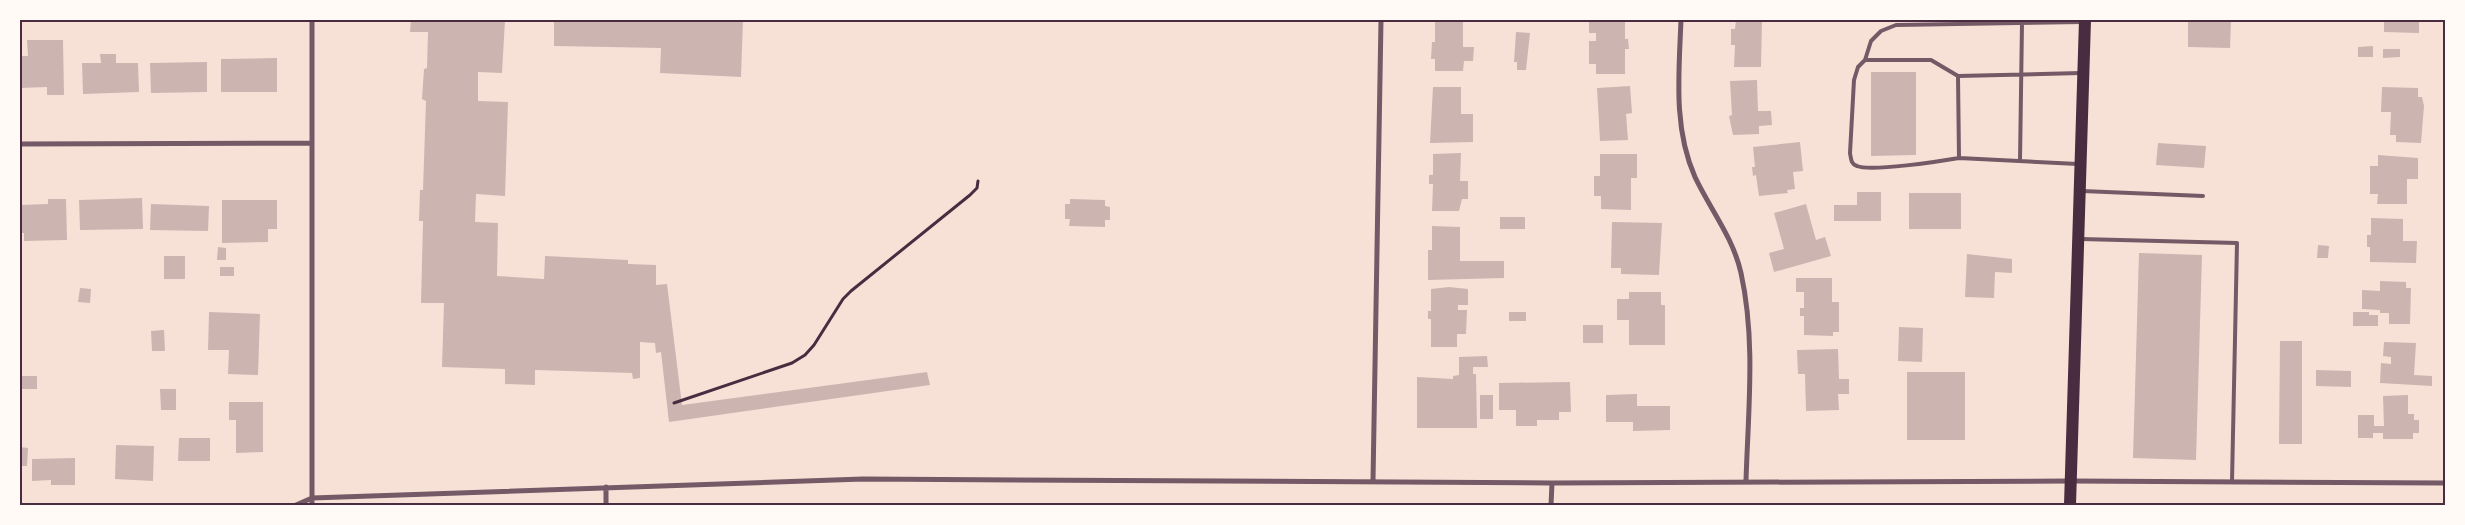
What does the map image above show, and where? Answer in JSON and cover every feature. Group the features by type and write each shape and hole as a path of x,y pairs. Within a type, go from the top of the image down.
{"main road":[{"path":"2070,505 2085,21"}],"street":[{"path":"312,20 312,505"},
{"path":"1373,481 1381,20"},
{"path":"1680,20 1678,90 1680,123 1686,151 1695,177 1724,228 1740,271 1749,319 1746,481"},
{"path":"20,144 312,143"},
{"path":"296,505 312,498 863,480 1552,483 1746,481 2445,483"},
{"path":"1551,505 1552,483"},
{"path":"606,487 606,505"}],"lane":[{"path":"2081,164 1959,158 1929,163 1870,167 1858,166 1851,162 1850,153 1854,80 1858,67 1865,60 1871,41 1881,31 1896,24 2085,21"},
{"path":"2020,161 2022,22"},
{"path":"1865,60 1931,60 1958,76 2084,73"},
{"path":"1958,76 1959,158"},
{"path":"2080,191 2203,196"},
{"path":"2078,239 2237,243 2232,482"}],"path":[{"path":"674,403 792,363 805,355 843,299 970,195 977,188 978,181"}],"building":[{"path":"411,20 505,20 502,73 478,72 478,101 508,102 505,196 476,194 475,222 498,223 497,276 544,279 545,256 628,260 628,264 656,265 656,285 667,284 682,405 927,372 930,385 669,422 661,352 656,353 655,343 640,342 640,378 633,379 632,373 535,370 535,385 505,384 505,369 442,367 444,303 421,303 423,221 419,221 420,190 423,190 426,101 422,99 424,69 427,68 428,32 410,32"},
{"path":"554,20 743,20 741,77 660,73 661,48 554,46"},
{"path":"1435,20 1463,20 1463,47 1474,47 1473,61 1464,61 1463,71 1435,71 1435,59 1431,59 1432,42 1435,42"},
{"path":"1589,20 1625,20 1625,39 1628,39 1629,49 1625,49 1625,74 1596,74 1596,64 1589,64 1589,41 1596,41 1596,33 1589,33"},
{"path":"1736,20 1762,20 1761,67 1734,67 1735,45 1731,45 1731,29 1735,29"},
{"path":"2188,20 2231,20 2230,48 2188,47"},
{"path":"2384,20 2419,20 2419,33 2384,32"},
{"path":"1516,32 1530,33 1526,70 1517,70 1517,62 1514,62"},
{"path":"27,40 63,40 64,95 47,95 47,87 20,88 20,56 28,56"},
{"path":"2373,46 2373,57 2358,57 2358,47"},
{"path":"2383,49 2400,49 2400,57 2383,58"},
{"path":"100,54 116,54 116,63 138,63 139,92 83,94 82,63 101,63"},
{"path":"277,58 277,92 221,92 221,59"},
{"path":"207,62 207,92 151,93 150,63"},
{"path":"1871,72 1916,72 1916,155 1871,156"},
{"path":"1757,80 1758,111 1771,111 1772,125 1759,126 1759,134 1733,135 1729,116 1732,115 1730,81"},
{"path":"1630,86 1632,113 1626,114 1628,140 1600,141 1597,88"},
{"path":"1433,87 1461,87 1461,114 1473,114 1473,142 1430,143"},
{"path":"2382,87 2418,88 2418,97 2422,97 2424,106 2421,143 2396,142 2396,135 2390,135 2391,112 2381,112"},
{"path":"1800,142 1803,171 1793,172 1795,189 1787,190 1788,193 1759,196 1756,175 1753,176 1752,167 1755,167 1753,147"},
{"path":"2158,143 2206,146 2204,168 2156,165"},
{"path":"1461,153 1460,181 1468,181 1468,199 1462,199 1459,211 1432,211 1433,184 1429,184 1429,175 1433,175 1433,154"},
{"path":"1600,154 1637,154 1637,178 1631,178 1631,210 1601,209 1601,196 1594,196 1594,176 1600,176"},
{"path":"2378,155 2418,158 2418,179 2407,179 2407,204 2377,204 2378,194 2370,194 2370,166 2378,166"},
{"path":"1857,192 1881,192 1881,221 1834,221 1834,205 1857,205"},
{"path":"1909,193 1961,193 1961,229 1909,229"},
{"path":"142,198 143,229 80,230 79,200"},
{"path":"48,199 66,199 67,240 24,241 24,233 20,233 20,205 48,204"},
{"path":"1070,199 1105,200 1105,206 1110,207 1110,220 1105,220 1105,227 1069,226 1070,219 1065,219 1065,204 1070,204"},
{"path":"222,200 277,200 277,229 268,229 268,242 222,243"},
{"path":"151,204 209,206 208,231 150,230"},
{"path":"1806,204 1816,240 1825,237 1831,256 1774,272 1769,253 1784,249 1774,213"},
{"path":"1500,217 1525,217 1525,229 1500,229"},
{"path":"2371,218 2403,219 2403,241 2417,241 2416,263 2370,262 2370,247 2367,247 2367,235 2371,235"},
{"path":"1612,222 1662,223 1659,275 1621,274 1621,268 1611,268"},
{"path":"1432,226 1460,227 1460,261 1504,261 1504,278 1428,280 1428,250 1432,250"},
{"path":"2318,245 2329,246 2328,258 2317,258"},
{"path":"218,247 226,248 226,260 217,260"},
{"path":"2139,253 2202,255 2196,460 2133,458"},
{"path":"1967,254 2012,259 2012,273 1995,272 1994,298 1965,297"},
{"path":"164,256 185,256 185,279 164,279"},
{"path":"220,267 234,267 234,276 220,276"},
{"path":"1796,278 1832,278 1832,302 1839,302 1839,332 1833,332 1833,336 1804,335 1804,316 1800,316 1800,308 1804,308 1804,292 1796,292"},
{"path":"2380,281 2406,282 2406,288 2411,288 2410,324 2389,324 2389,313 2380,313 2380,310 2362,309 2362,290 2380,291"},
{"path":"1449,287 1468,289 1468,305 1458,305 1458,310 1467,310 1466,334 1457,334 1457,347 1431,347 1431,319 1428,319 1428,311 1431,311 1431,289"},
{"path":"80,288 91,289 90,303 78,302"},
{"path":"1629,292 1661,292 1661,305 1665,305 1665,345 1629,345 1629,320 1617,320 1617,299 1629,299"},
{"path":"209,312 260,314 258,375 228,374 229,350 208,350"},
{"path":"1509,312 1526,312 1526,321 1509,321"},
{"path":"2353,312 2369,312 2369,315 2378,315 2378,326 2353,326"},
{"path":"1583,325 1603,325 1603,343 1583,343"},
{"path":"1899,327 1923,328 1922,362 1898,361"},
{"path":"164,330 165,351 152,351 151,331"},
{"path":"2280,341 2302,341 2302,444 2279,444"},
{"path":"2384,342 2416,343 2414,375 2432,376 2432,386 2380,383 2381,363 2391,364 2391,357 2383,356"},
{"path":"1838,349 1839,379 1849,379 1849,394 1838,394 1839,410 1806,411 1805,374 1798,374 1797,350"},
{"path":"1487,356 1488,367 1473,367 1473,374 1476,374 1477,428 1417,428 1417,377 1453,379 1453,376 1459,375 1459,357"},
{"path":"2316,370 2351,371 2351,387 2316,386"},
{"path":"1907,372 1965,372 1965,440 1907,440"},
{"path":"20,376 37,376 37,389 20,389"},
{"path":"1570,382 1571,412 1559,412 1559,420 1537,420 1537,426 1516,426 1516,410 1499,410 1499,383"},
{"path":"160,389 176,389 176,410 161,410"},
{"path":"1637,394 1637,406 1670,406 1670,430 1633,431 1633,422 1606,422 1606,395"},
{"path":"1480,395 1493,395 1493,419 1480,419"},
{"path":"2408,395 2408,414 2414,414 2414,420 2419,420 2419,433 2413,433 2413,439 2383,439 2383,433 2373,433 2373,438 2358,438 2358,415 2374,415 2374,426 2384,426 2383,396"},
{"path":"229,402 263,402 263,452 236,453 236,420 229,420"},
{"path":"179,438 210,438 210,461 178,461"},
{"path":"116,445 154,446 153,481 115,479"},
{"path":"20,447 28,448 27,466 20,466"},
{"path":"75,458 75,485 51,485 51,480 32,481 32,459"}]}
